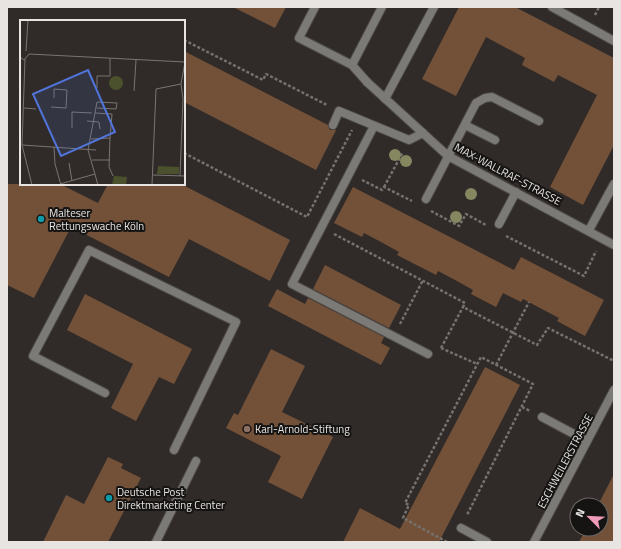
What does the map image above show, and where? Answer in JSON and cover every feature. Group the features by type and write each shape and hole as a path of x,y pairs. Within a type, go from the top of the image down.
{"street":[{"path":"315,7 299,38 352,65 382,7"},
{"path":"385,99 434,7"},
{"path":"552,7 614,41"},
{"name":"MAX-WALLRAF-STRASSE","path":"352,65 367,82 448,156 589,230 614,245"},
{"path":"426,199 476,104 485,98 492,97 539,121"},
{"path":"333,125 339,111 408,140 423,133"},
{"path":"465,125 495,140"},
{"path":"374,126 292,284 428,354"},
{"path":"589,230 614,184"},
{"path":"499,224 516,192"},
{"path":"105,392 33,356 89,250 236,322 174,450"},
{"name":"ESCHWEILERSTRASSE","path":"534,542 614,390"},
{"path":"542,418 587,442"},
{"path":"156,542 196,461"},
{"path":"461,528 488,542"}],"path":[{"path":"185,40 264,80 266,74 339,111"},
{"path":"185,154 307,217 358,119"},
{"path":"349,173 382,190 408,140"},
{"path":"384,187 415,203"},
{"path":"428,210 459,226 466,214 490,227"},
{"path":"321,227 465,303 441,348 428,354"},
{"path":"502,233 584,276 602,238"},
{"path":"394,336 423,280"},
{"path":"496,365 529,302"},
{"path":"463,307 537,345 548,328 614,361"},
{"path":"441,348 477,364"},
{"path":"481,357 533,384 458,534 453,531 447,542 403,518 409,505 405,503 477,364 481,357"}],"building":[{"path":"233,7 286,7 275,28"},
{"path":"459,7 515,7 614,58 614,145 583,205 550,187 597,95 558,75 554,82 522,65 525,58 486,37 456,96 422,79"},
{"path":"185,52 328,125 330,130 336,130 316,170 185,103"},
{"path":"7,184 62,185 98,203 107,185 183,185 290,240 270,281 189,239 169,277 71,227 34,298 7,285"},
{"path":"353,187 514,270 521,257 604,300 585,336 557,321 559,318 523,299 521,302 503,293 496,307 471,294 473,290 438,271 436,275 397,255 399,252 364,233 362,237 334,223"},
{"path":"325,265 401,305 389,328 313,289"},
{"path":"277,289 305,304 308,298 384,337 381,343 390,348 381,365 268,306"},
{"path":"85,294 192,349 174,384 159,377 136,421 111,408 133,364 67,330"},
{"path":"271,349 305,366 282,412 333,437 302,499 268,482 281,456 226,428 234,413 238,415"},
{"path":"485,367 520,385 439,542 343,542 360,508 400,529"},
{"name":"Deutsche Post Direktmarketing Center","path":"108,457 123,464 121,468 141,478 108,542 43,542 66,495 84,504"},
{"path":"614,474 614,542 579,542 582,537 609,537 609,497 602,497"}],"place":[{"name":"Malteser Rettungswache Köln","path":"41,219"},
{"name":"Karl-Arnold-Stiftung","path":"247,429"},
{"name":"Deutsche Post Direktmarketing Center","path":"109,498"}]}
